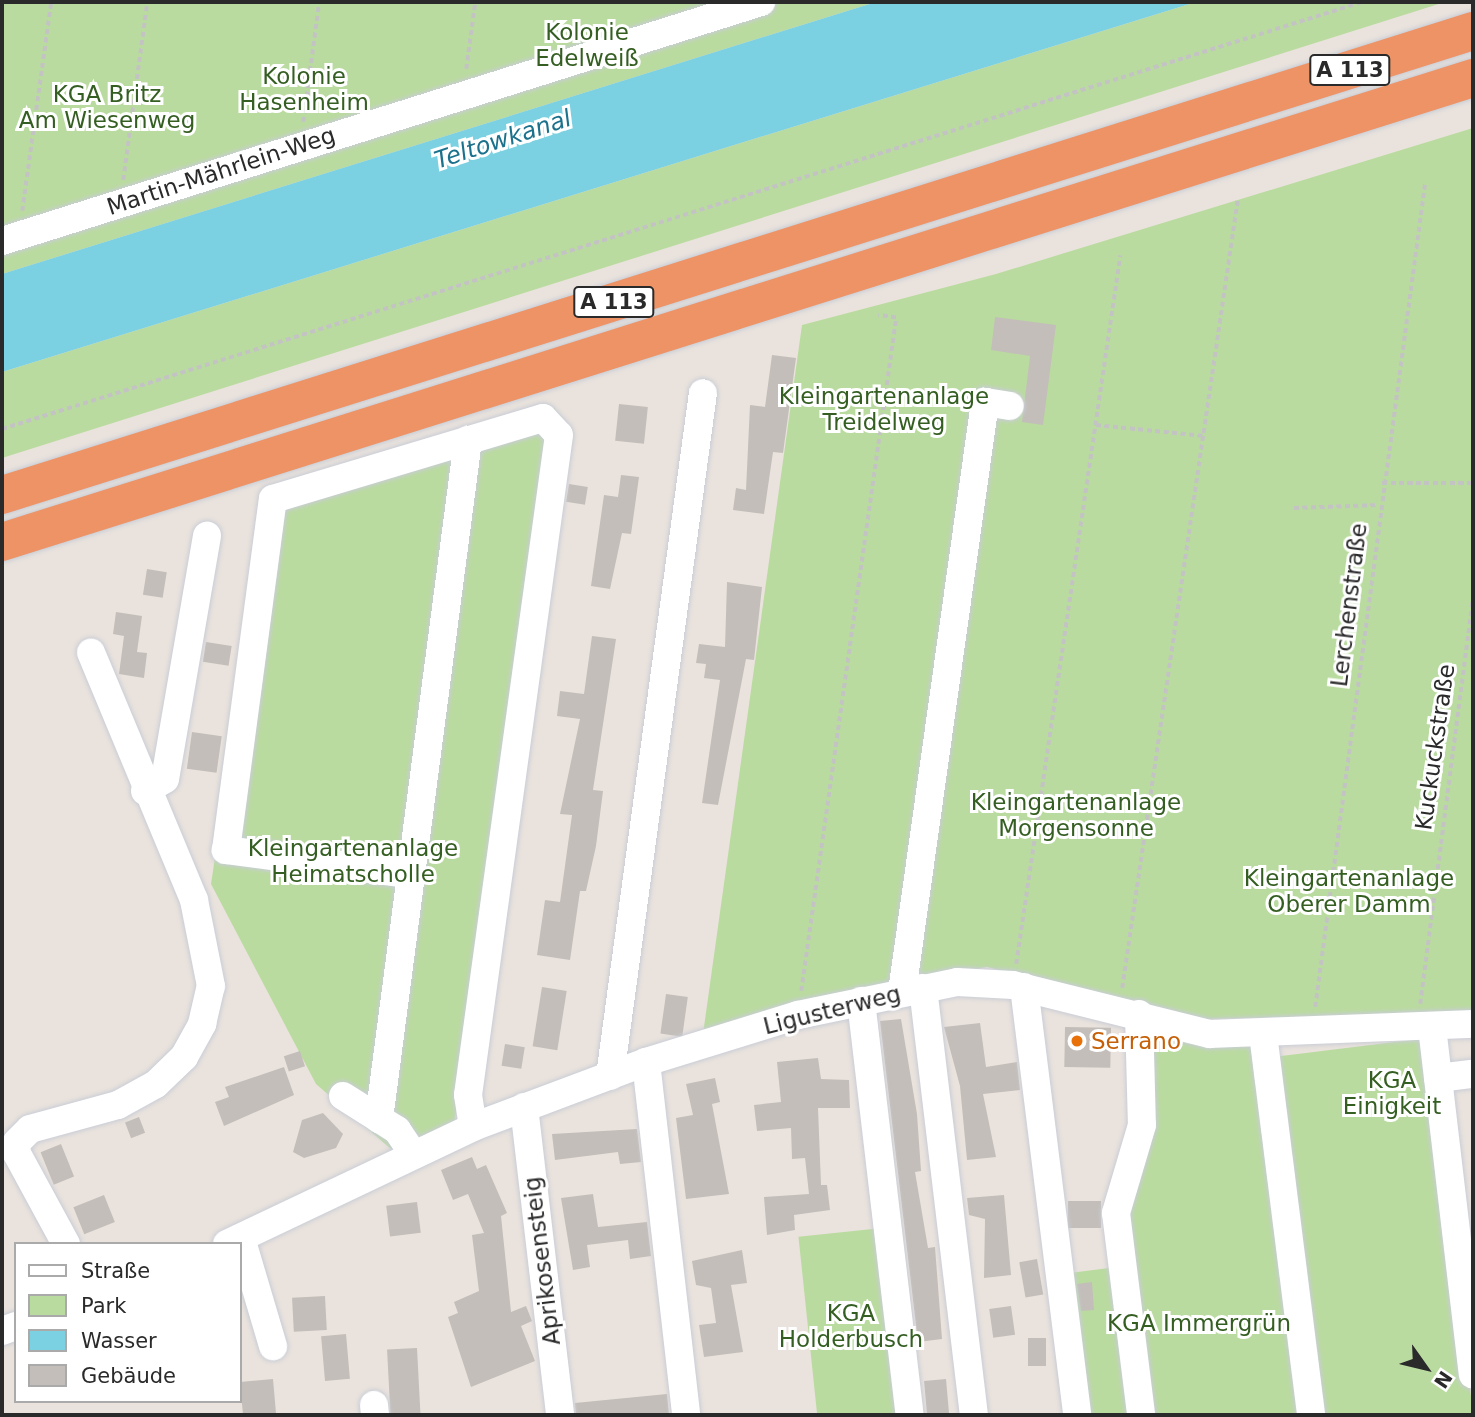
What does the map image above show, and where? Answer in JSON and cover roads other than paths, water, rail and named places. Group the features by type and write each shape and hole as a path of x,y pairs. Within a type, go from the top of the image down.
{"highway":[{"name":"A 113","path":"2,495 1473,31"},
{"name":"A 113","path":"14,538 1473,78"}],"street":[{"name":"Martin-Mährlein-Weg","path":"13,238 761,2"},
{"path":"610,1076 703,393"},
{"path":"974,1415 913,990 985,402 1010,405"},
{"path":"408,874 226,850 274,499 543,418 559,435 468,1095 473,1127"},
{"path":"379,1119 408,874 468,440"},
{"path":"145,791 166,779 207,536"},
{"path":"65,1242 16,1152 17,1142 30,1129 118,1104 156,1084 184,1057 202,1024 211,986 194,900 145,791 92,653"},
{"name":"Ligusterweg","path":"234,1241 413,1153 524,1107 646,1062 798,1015 913,990 978,981 1018,986 1210,1034 1424,1028 1473,1024"},
{"path":"1018,986 1077,1415"},
{"path":"861,1001 910,1415"},
{"path":"1129,1012 1142,1125 1116,1213 1141,1415"},
{"path":"1424,1028 1438,1078 1473,1375"},
{"path":"1262,1034 1311,1415"},
{"path":"646,1062 686,1415"},
{"path":"1438,1078 1473,1074"},
{"path":"343,1096 379,1119 413,1153"},
{"name":"Aprikosensteig","path":"524,1107 561,1415"},
{"path":"242,1263 273,1346"}],"water":[{"name":"Teltowkanal","path":"876,2 1196,2 2,372 2,274"}],"place":[{"name":"Serrano","path":"1077,1041"}],"park label":[{"name":"Kolonie Edelweiß","path":"587,45"},
{"name":"Kolonie Hasenheim","path":"304,89"},
{"name":"KGA Britz Am Wiesenweg","path":"107,107"},
{"name":"Kleingartenanlage Treidelweg","path":"884,409"},
{"name":"Kleingartenanlage Morgensonne","path":"1076,815"},
{"name":"Kleingartenanlage Heimatscholle","path":"353,861"},
{"name":"Kleingartenanlage Oberer Damm","path":"1349,891"},
{"name":"KGA Einigkeit","path":"1392,1093"},
{"name":"KGA Immergrün","path":"1199,1323"},
{"name":"KGA Holderbusch","path":"851,1326"}]}
